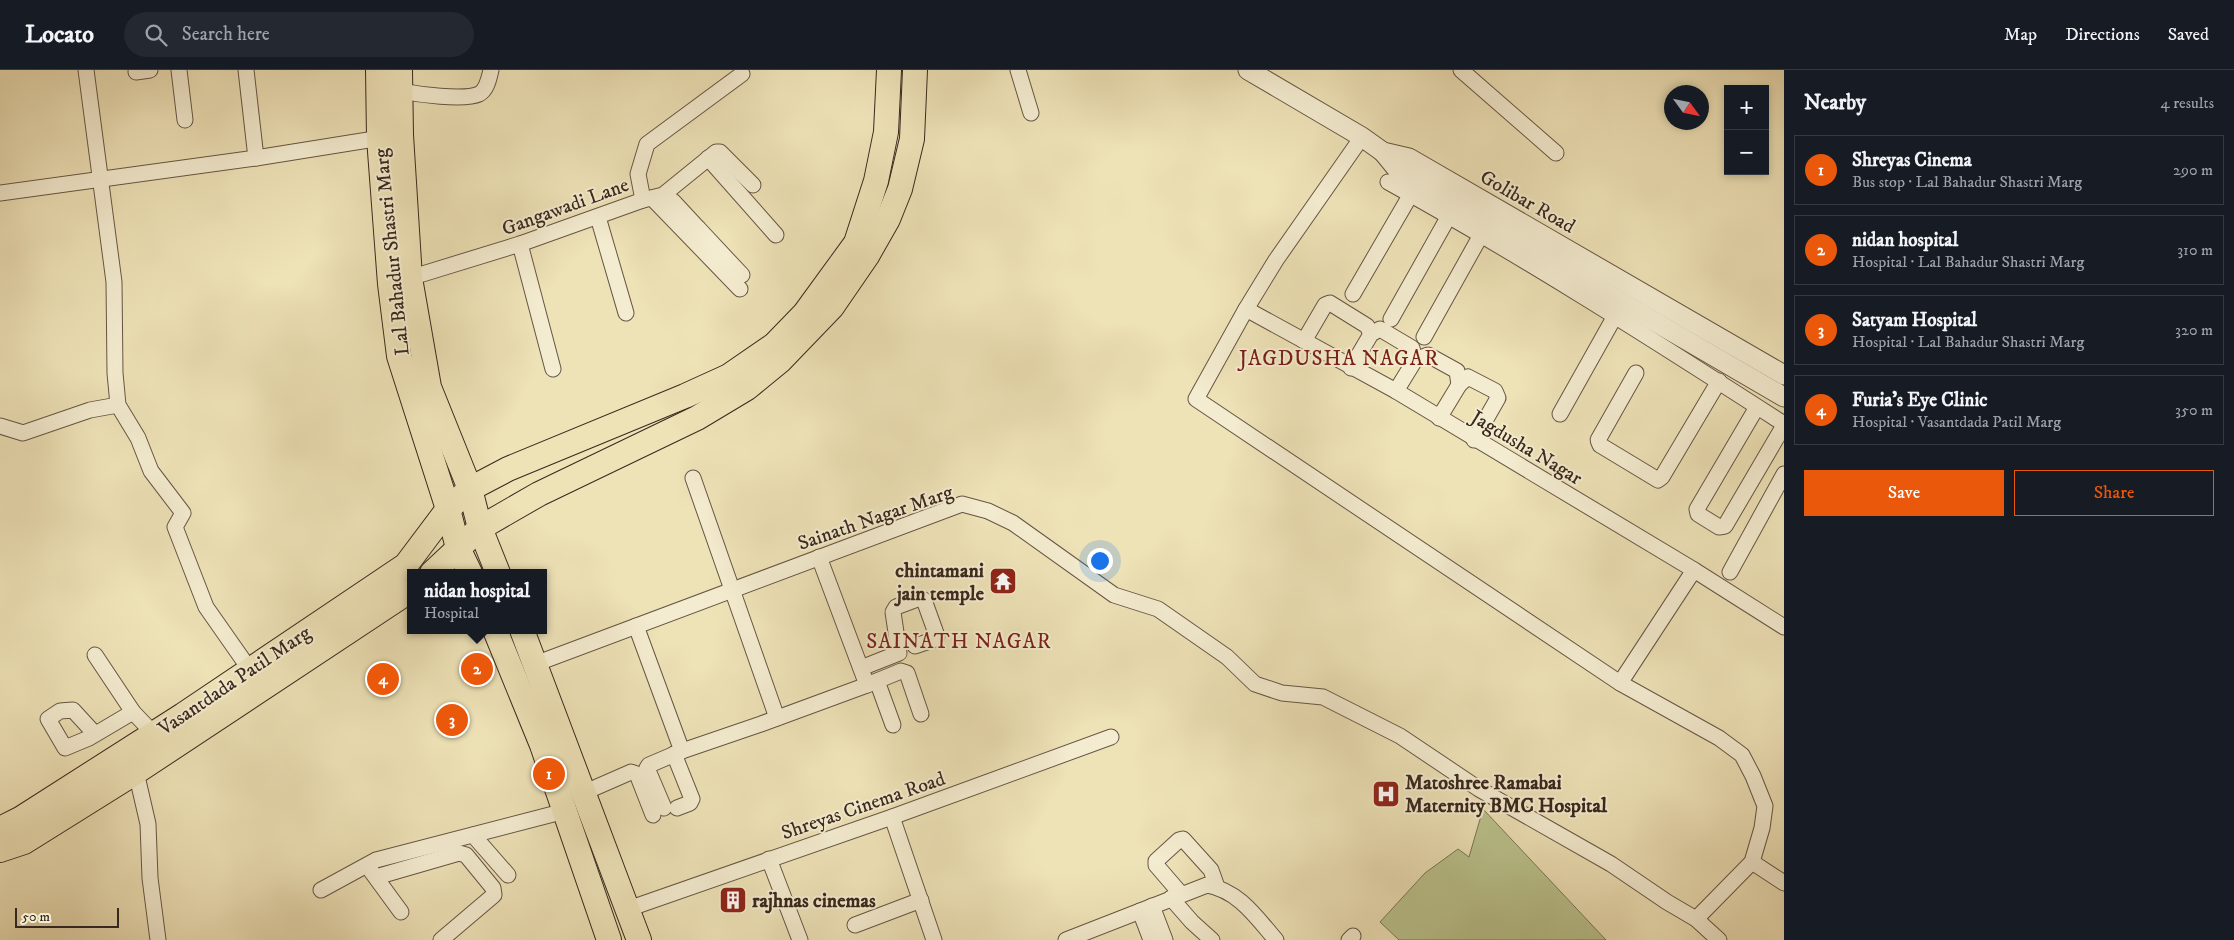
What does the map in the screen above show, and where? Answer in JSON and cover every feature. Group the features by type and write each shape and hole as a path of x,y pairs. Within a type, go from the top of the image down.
{"main road":[{"name":"Lal Bahadur Shastri Marg","path":"378,70 390,137 400,281 399,356 448,509 458,548 468,569"},
{"name":"Vasantdada Patil Marg","path":"0,850 24,842 130,763 380,596 448,509 470,489 508,469 729,376 774,345 805,313 856,243 876,181 886,132 889,70"},
{"path":"436,569 480,528 539,494 697,418 747,388 780,361 832,307 867,256 888,219 900,189 912,139 915,70"},
{"name":"Lal Bahadur Shastri Marg","path":"390,137 400,80"},
{"name":"Lal Bahadur Shastri Marg","path":"400,281 429,387 470,489 480,528 496,569"},
{"path":"685,396 697,418"},
{"name":"Vasantdada Patil Marg","path":"380,596 407,591"},
{"path":"497,634 542,746 609,940"},
{"path":"524,634 639,940"},
{"name":"Vasantdada Patil Marg","path":"0,829 130,763 154,734 188,724"}],"street":[{"path":"86,70 114,282 115,373 118,404 138,438 151,470 183,513 175,527 206,607 256,678"},
{"path":"179,70 185,120"},
{"path":"246,70 256,158"},
{"path":"400,80 424,95 462,96 480,94 487,86 491,70"},
{"path":"1018,70 1031,113"},
{"name":"Golibar Road","path":"1248,70 1362,137 1383,152 1409,158 1455,204 1784,375"},
{"path":"1461,70 1556,153"},
{"name":"Gangawadi Lane","path":"400,281 520,244 648,199 638,174 647,144 742,74"},
{"path":"0,193 256,158 390,137"},
{"path":"1362,137 1276,260 1246,309 1196,399 1620,683 1719,738 1742,755 1765,806 1762,828 1752,862 1696,919"},
{"path":"648,199 663,195 716,152 720,152 753,185"},
{"path":"708,158 776,235"},
{"path":"1388,182 1411,194 1455,204 1784,397"},
{"path":"1353,294 1411,194"},
{"path":"648,199 693,232"},
{"path":"673,201 693,232 735,277"},
{"path":"1455,204 1482,235 1719,381 1780,422 1783,427 1726,526 1719,527 1698,514 1696,509 1757,407"},
{"path":"1391,319 1455,204"},
{"path":"598,217 626,312"},
{"path":"1424,337 1482,235"},
{"path":"520,244 553,369"},
{"path":"1304,341 1325,304 1330,303 1367,326 1371,334"},
{"name":"Jagdusha Nagar","path":"1246,309 1396,391 1474,440 1694,570 1784,627"},
{"path":"1560,414 1615,316"},
{"path":"1351,368 1371,334 1380,329 1412,348 1415,360"},
{"path":"1396,391 1415,360 1428,355 1457,371 1459,385"},
{"path":"1636,373 1598,440 1600,445 1658,480 1662,477 1719,381"},
{"path":"1439,418 1459,385 1468,377 1495,391 1498,398 1474,440"},
{"path":"0,426 23,433 90,410 118,404"},
{"path":"1730,572 1784,474"},
{"path":"693,478 777,718"},
{"name":"Sainath Nagar Marg","path":"536,664 962,504 988,511 1013,523 1114,594 1158,609 1228,657 1255,684 1282,693 1323,697 1400,736 1479,789 1611,864 1696,919 1719,940"},
{"path":"819,557 860,668 872,683 893,725"},
{"path":"1620,683 1694,570"},
{"path":"860,668 899,653 893,612 896,606 920,598 924,600 937,636 936,639 915,646"},
{"path":"636,626 692,799 690,803 664,811"},
{"path":"95,655 133,712 154,734"},
{"path":"664,811 647,768 649,765 678,753 901,671 906,674 921,714"},
{"path":"95,734 133,712"},
{"name":"Shreyas Cinema Road","path":"628,910 1111,737"},
{"path":"130,763 148,824 150,878 158,940"},
{"path":"583,793 631,772 637,774 664,811"},
{"path":"372,871 376,860 566,812"},
{"path":"892,817 921,900 931,939"},
{"path":"473,835 508,875"},
{"path":"1212,940 1192,922 1156,865 1156,861 1178,840 1183,838 1210,869 1217,887"},
{"path":"321,890 372,871 458,853 466,855 493,888 494,894 441,940"},
{"path":"769,859 800,940"},
{"path":"1752,862 1784,882"},
{"path":"1176,894 1210,869"},
{"path":"372,871 401,912"},
{"path":"1066,940 1176,894 1208,885 1217,887 1235,896 1247,906 1268,937"},
{"path":"856,925 921,900"},
{"path":"1146,908 1151,940"},
{"path":"1146,908 1165,940"}],"green space":[{"path":"1483,809 1606,940 1399,940 1380,922 1425,873 1458,849 1469,857"}],"place":[{"name":"chintamani jain temple","path":"1003,581"},
{"name":"nidan hospital","path":"477,669"},
{"name":"Furia's Eye Clinic","path":"383,679"},
{"name":"Satyam Hospital","path":"452,720"},
{"name":"Shreyas Cinema","path":"549,774"},
{"name":"Matoshree Ramabai Maternity BMC Hospital","path":"1386,794"},
{"name":"rajhnas cinemas","path":"733,900"}],"district":[{"name":"JAGDUSHA NAGAR","path":"1339,358"},
{"name":"SAINATH NAGAR","path":"959,641"}]}
